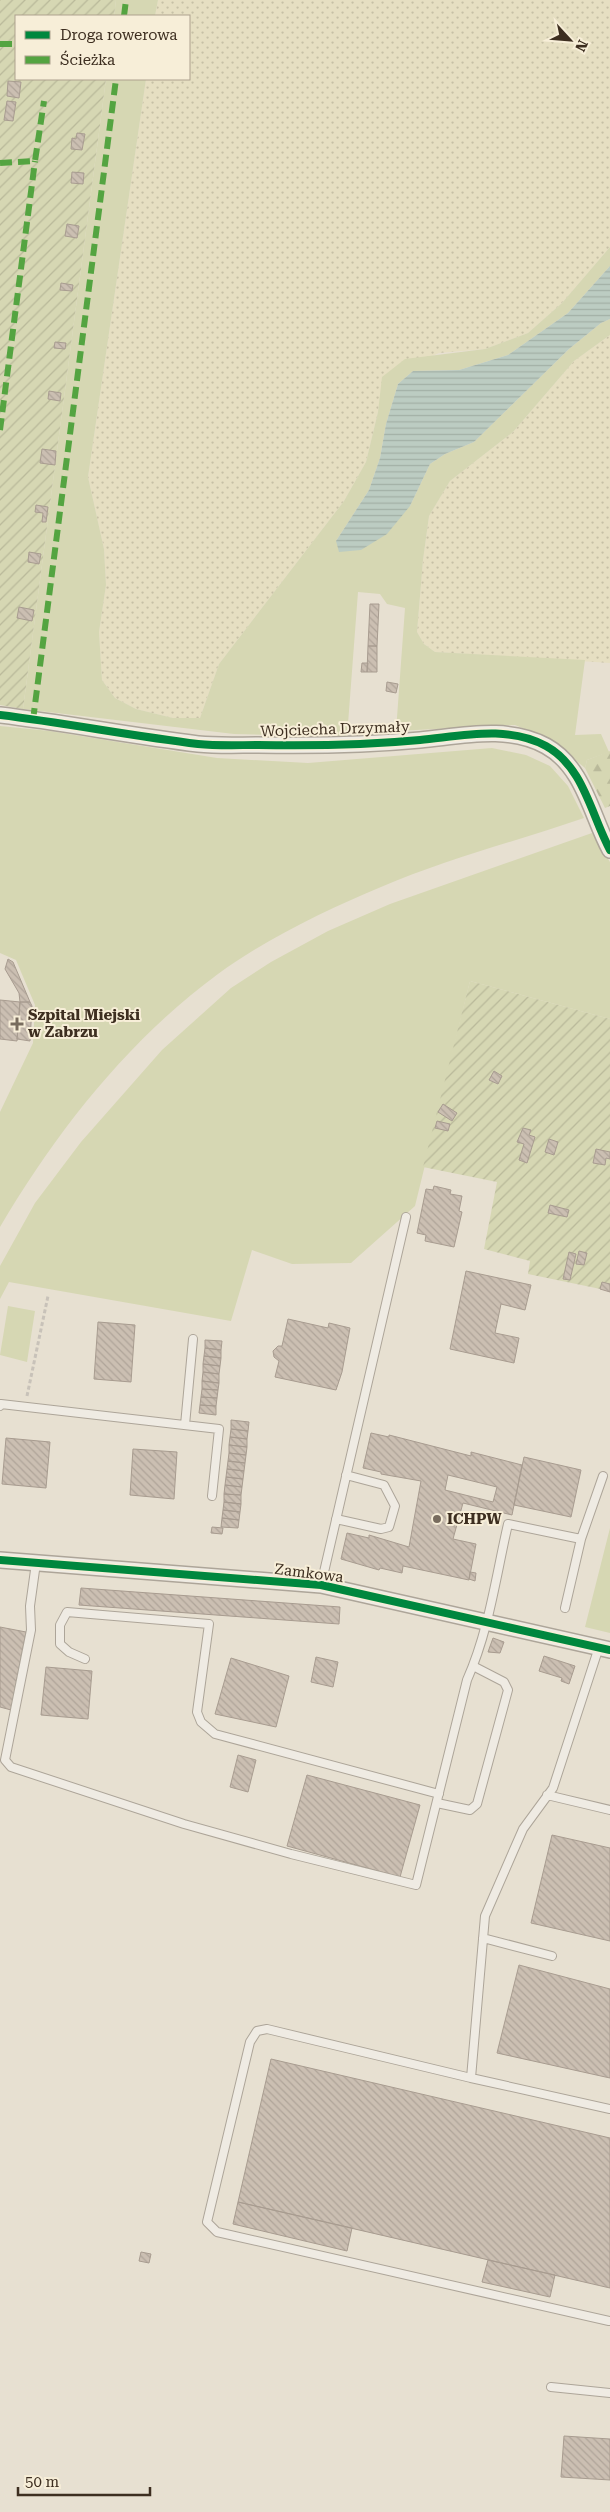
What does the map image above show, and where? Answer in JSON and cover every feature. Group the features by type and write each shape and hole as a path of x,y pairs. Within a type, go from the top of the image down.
{"street":[{"name":"Wojciecha Drzymały","path":"0,715 200,744 293,746 388,743 485,734 528,738 547,747 565,760 577,775 610,850"},
{"name":"Zamkowa","path":"0,1560 321,1586 605,1648"}],"lane":[{"path":"321,1586 406,1217"},
{"path":"185,1425 193,1339"},
{"path":"0,1406 2,1404 219,1429 212,1496"},
{"path":"336,1518 381,1529 389,1527 395,1506 384,1485 346,1475"},
{"path":"565,1608 581,1539 604,1476"},
{"path":"36,1563 30,1606 31,1630 5,1760 11,1768 184,1824 292,1854 416,1885 467,1680 487,1621 508,1524 581,1539"},
{"path":"85,1659 69,1652 60,1644 60,1625 68,1612 209,1624 197,1712 201,1722 215,1734 439,1794"},
{"path":"471,2078 485,1916 523,1829 552,1788 605,1648"},
{"path":"437,1803 470,1810 477,1804 508,1690 504,1682 473,1666"},
{"path":"547,1795 610,1810"},
{"path":"484,1938 552,1956"},
{"path":"610,2109 268,2029 257,2031 250,2042 207,2222 217,2232 610,2321"},
{"path":"551,2387 610,2394"}],"path":[{"path":"25,1407 48,1296"}],"shaded area":[{"path":"158,0 610,0 610,247 562,303 528,333 485,349 439,353 383,377 378,412 366,462 344,501 219,664 200,718 173,718 136,709 115,698 102,680 99,632 106,585 104,549 88,477 146,80 190,80 190,15 155,15"},
{"path":"610,266 610,319 601,323 569,349 474,442 445,454 430,464 410,506 387,534 361,550 339,552 336,541 369,490 380,458 386,424 398,384 413,371 459,370 508,355 568,313"},
{"path":"610,335 610,663 435,652 424,644 417,632 429,516 450,481 513,432 574,361"}],"green space":[{"path":"0,0 116,0 114,15 15,15 15,80 106,80 23,709 0,705"},
{"path":"116,0 158,0 155,15 114,15"},
{"path":"106,80 146,80 88,477 104,549 106,585 99,632 102,680 115,698 136,709 173,718 200,718 219,664 344,501 366,462 378,412 382,377 405,359 485,349 528,333 562,303 610,247 610,266 568,313 508,355 459,370 413,371 398,384 386,424 380,458 369,490 336,541 410,506 430,464 445,454 474,442 569,349 601,323 610,319 610,335 574,361 513,432 450,481 429,516 417,632 424,644 435,652 585,660 575,735 601,734 609,752 587,760 585,768 551,740 515,725 396,731 405,608 387,604 380,594 358,592 347,737 234,734 23,709"},
{"path":"0,726 50,731 217,758 308,763 492,748 526,755 550,766 568,786 584,818 406,877 318,915 236,961 185,1000 124,1058 96,1090 45,1157 0,1227 0,1112 33,1043 35,1005 16,960 0,953"},
{"path":"610,751 610,806 605,808 585,768 587,760"},
{"path":"592,833 610,862 610,1019 470,981 415,1206 351,1263 292,1264 252,1250 231,1321 9,1282 0,1299 0,1266 35,1203 81,1142 162,1050 231,988 271,962 328,931 390,904"},
{"path":"470,981 610,1019 610,1291 528,1274 530,1261 484,1249 497,1182 423,1167"},
{"path":"8,1306 35,1311 27,1362 0,1355"},
{"path":"610,1528 610,1633 585,1627"}],"building":[{"path":"8,81 21,82 19,98 7,96"},
{"path":"7,101 16,102 13,121 4,120"},
{"path":"77,133 85,134 82,150 71,149 72,138 76,139"},
{"path":"72,172 84,173 83,184 71,183"},
{"path":"67,224 79,226 77,238 65,236"},
{"path":"61,283 73,285 72,291 60,290"},
{"path":"55,342 66,343 65,349 54,348"},
{"path":"49,391 61,393 60,401 48,399"},
{"path":"42,449 56,451 55,465 40,463"},
{"path":"36,505 48,507 46,522 42,522 43,513 35,512"},
{"path":"29,552 41,554 39,564 28,562"},
{"path":"370,604 379,604 377,646 368,646"},
{"path":"19,607 34,610 32,621 17,618"},
{"path":"368,646 377,646 377,672 367,672"},
{"path":"362,663 368,663 367,672 361,672"},
{"path":"387,682 398,684 396,693 386,691"},
{"path":"8,959 13,962 30,1002 20,1002 19,993 5,969"},
{"path":"0,1000 20,1002 17,1041 0,1039"},
{"path":"20,1002 30,1002 32,1006 30,1041 17,1039"},
{"path":"494,1071 502,1076 498,1084 489,1080"},
{"path":"443,1104 457,1113 452,1121 438,1112"},
{"path":"437,1121 450,1124 448,1131 435,1128"},
{"path":"523,1128 531,1130 529,1135 535,1137 527,1163 519,1160 524,1144 517,1142"},
{"path":"549,1139 558,1142 554,1155 545,1152"},
{"path":"596,1149 610,1152 610,1159 606,1158 605,1165 593,1163"},
{"path":"434,1186 451,1190 450,1194 462,1196 459,1211 462,1212 454,1247 425,1241 426,1235 417,1233 426,1189 433,1190"},
{"path":"550,1205 569,1210 567,1217 548,1213"},
{"path":"579,1251 587,1253 584,1265 576,1264"},
{"path":"569,1252 576,1254 570,1280 563,1279"},
{"path":"466,1271 531,1285 525,1310 501,1304 495,1333 519,1338 514,1363 450,1349"},
{"path":"602,1282 610,1284 610,1292 600,1289"},
{"path":"288,1319 328,1328 329,1323 350,1328 342,1372 336,1390 275,1377 279,1361 274,1357 273,1351 278,1346 282,1346"},
{"path":"98,1322 135,1325 131,1382 94,1379"},
{"path":"205,1340 222,1341 221,1350 205,1348"},
{"path":"205,1348 221,1350 221,1358 204,1356"},
{"path":"204,1356 221,1358 220,1366 203,1364"},
{"path":"203,1364 220,1366 219,1374 203,1372"},
{"path":"203,1372 219,1374 219,1383 202,1381"},
{"path":"202,1381 219,1383 218,1390 202,1389"},
{"path":"202,1389 218,1390 217,1398 201,1397"},
{"path":"201,1397 217,1398 216,1406 200,1405"},
{"path":"200,1405 216,1406 216,1415 199,1413"},
{"path":"231,1420 249,1422 248,1431 231,1429"},
{"path":"231,1429 248,1431 247,1439 230,1437"},
{"path":"371,1433 389,1437 389,1435 471,1456 471,1452 522,1465 512,1515 463,1503 453,1539 476,1544 469,1580 403,1566 402,1573 380,1568 379,1570 341,1559 347,1533 369,1538 369,1535 409,1547 421,1481 381,1474 381,1472 363,1468","holes":["448,1475 497,1487 493,1502 445,1490"]},
{"path":"230,1437 247,1439 247,1447 229,1445"},
{"path":"6,1438 50,1442 46,1488 2,1484"},
{"path":"229,1445 247,1447 246,1455 229,1453"},
{"path":"133,1449 177,1452 174,1499 130,1495"},
{"path":"229,1453 246,1455 245,1463 228,1461"},
{"path":"524,1457 581,1470 571,1517 514,1505"},
{"path":"228,1461 245,1463 244,1471 227,1469"},
{"path":"227,1469 244,1471 243,1479 226,1477"},
{"path":"226,1477 243,1479 242,1487 225,1485"},
{"path":"225,1485 242,1487 241,1495 224,1494"},
{"path":"224,1494 241,1495 241,1504 224,1502"},
{"path":"224,1502 241,1504 240,1512 223,1510"},
{"path":"223,1510 240,1512 239,1520 222,1518"},
{"path":"222,1518 239,1520 238,1528 221,1527"},
{"path":"212,1527 223,1528 222,1534 211,1533"},
{"path":"470,1572 476,1573 475,1581 469,1579"},
{"path":"81,1588 340,1607 339,1624 79,1605"},
{"path":"0,1627 26,1632 11,1710 0,1707"},
{"path":"493,1638 504,1642 500,1653 488,1652"},
{"path":"544,1656 575,1666 569,1684 561,1681 562,1678 539,1671"},
{"path":"316,1657 338,1662 333,1687 311,1682"},
{"path":"231,1658 289,1676 276,1727 215,1714"},
{"path":"46,1667 92,1671 88,1719 41,1715"},
{"path":"238,1755 256,1760 248,1792 230,1787"},
{"path":"307,1775 420,1805 400,1877 287,1846"},
{"path":"552,1835 610,1848 610,1941 531,1923"},
{"path":"519,1965 610,1989 610,2078 497,2053"},
{"path":"271,2059 610,2138 610,2288 238,2202"},
{"path":"238,2202 352,2228 347,2251 233,2224"},
{"path":"141,2252 151,2254 149,2263 139,2261"},
{"path":"488,2260 555,2275 550,2297 482,2282"},
{"path":"564,2436 610,2439 610,2480 561,2477"}],"marked path":[{"path":"124,15 126,0"},
{"path":"0,44 15,44"},
{"path":"33,720 116,80"},
{"path":"0,163 35,161 44,101"},
{"path":"0,430 35,161"}],"cycle path":[{"path":"0,715 173,741 213,745 339,745 400,742 484,734 516,736 546,746 559,755 569,766 585,793 610,850"},
{"path":"0,1560 321,1585 610,1650"}],"place":[{"name":"Szpital Miejski w Zabrzu","path":"17,1024"},
{"name":"ICHPW","path":"437,1519"}]}
